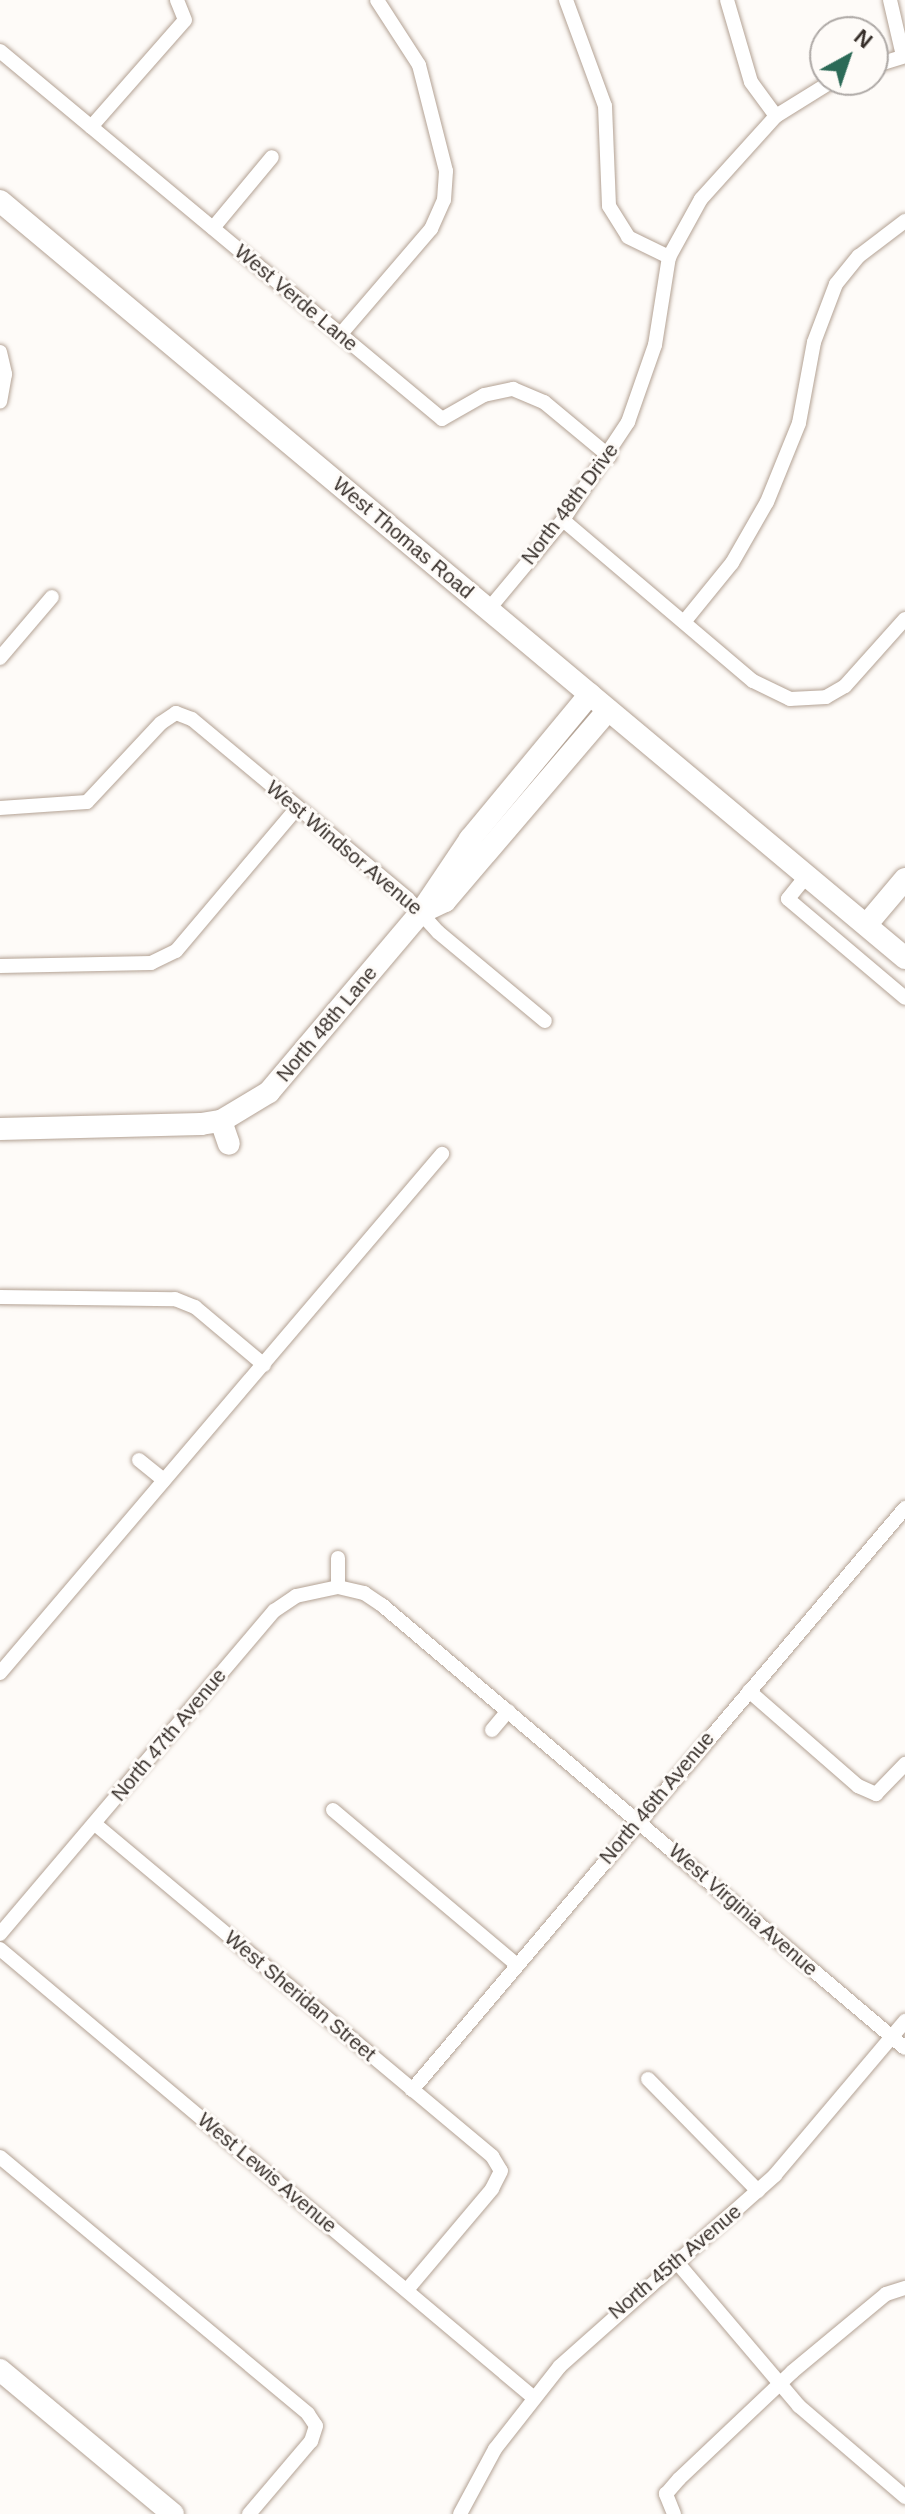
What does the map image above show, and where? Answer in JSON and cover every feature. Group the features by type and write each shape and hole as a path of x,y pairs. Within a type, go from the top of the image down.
{"street":[{"path":"91,127 185,20 177,0"},
{"path":"340,335 431,229 444,200 446,171 419,65 377,0"},
{"path":"566,0 605,106 609,206 628,237 669,257"},
{"path":"727,0 751,82 776,116"},
{"path":"890,0 904,56"},
{"name":"West Verde Lane","path":"0,51 442,419 484,395 513,389 544,402 609,456"},
{"name":"North 48th Drive","path":"488,610 563,520 609,456 628,422 655,345 669,257 721,171 776,116 809,96"},
{"path":"213,228 272,157"},
{"name":"West Thomas Road","path":"0,201 905,958"},
{"path":"684,622 732,563 767,502 799,423 814,342 836,284 859,256 905,221"},
{"path":"0,352 5,374 0,402"},
{"path":"563,520 753,681 790,699 826,697 860,673 905,619"},
{"path":"0,658 52,597"},
{"name":"North 48th Lane","path":"0,1129 182,1127 221,1121 269,1092 421,912 470,839 590,694"},
{"name":"North 48th Lane","path":"421,912 445,901 608,710"},
{"name":"West Windsor Avenue","path":"0,808 87,802 161,723 176,713 192,719 545,1021"},
{"path":"0,966 151,963 176,951 297,808"},
{"path":"808,874 788,899 905,998"},
{"path":"867,924 905,879"},
{"path":"221,1121 229,1144"},
{"path":"0,1673 442,1154"},
{"path":"0,1297 175,1299 195,1307 264,1365"},
{"path":"139,1460 164,1480"},
{"name":"North 46th Avenue","path":"412,2090 905,1508"},
{"path":"338,1558 338,1587"},
{"name":"West Virginia Avenue","path":"338,1587 371,1596 905,2048"},
{"name":"North 47th Avenue","path":"0,1934 274,1611 296,1596 338,1587"},
{"path":"749,1691 858,1786 876,1794 905,1764"},
{"path":"492,1730 508,1711"},
{"path":"333,1810 517,1965"},
{"name":"West Sheridan Street","path":"95,1824 492,2156 501,2171 492,2189 407,2290"},
{"name":"West Lewis Avenue","path":"0,1949 534,2398"},
{"name":"North 45th Avenue","path":"460,2514 495,2449 534,2398 605,2322 758,2191 905,2021"},
{"path":"648,2079 758,2191"},
{"path":"0,2157 316,2426 311,2441 249,2514"},
{"path":"676,2261 779,2384 905,2497"},
{"path":"674,2514 666,2494 779,2384 886,2294 904,2288"},
{"path":"0,2370 173,2514"}]}
